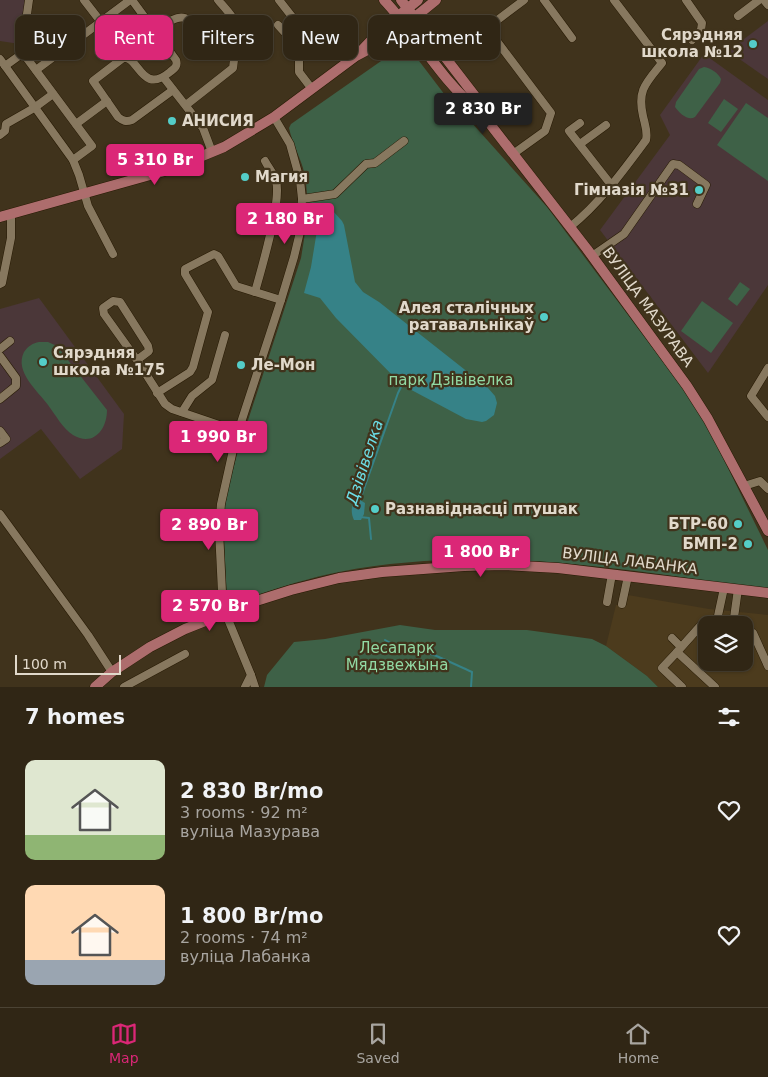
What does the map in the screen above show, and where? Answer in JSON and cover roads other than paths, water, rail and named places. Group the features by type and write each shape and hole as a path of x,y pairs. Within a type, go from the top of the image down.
{"main road":[{"name":"ВУЛІЦА МАЗУРАВА","path":"384,0 398,15"},
{"path":"398,15 405,4 418,0"},
{"path":"418,15 436,0"},
{"name":"ВУЛІЦА МАЗУРАВА","path":"405,4 414,15"},
{"path":"358,54 368,44"},
{"path":"0,217 168,170 212,152 251,132 274,117 351,60"},
{"name":"ВУЛІЦА МАЗУРАВА","path":"433,60 454,87 483,115 570,227 698,402 768,531"},
{"name":"ВУЛІЦА МАЗУРАВА","path":"448,60 475,96 483,115"},
{"name":"ВУЛІЦА ЛАБАНКА","path":"95,687 112,672 150,648 186,629 225,612 291,590 339,578 382,572 504,565 558,568 768,593"}],"street":[{"path":"27,15 29,0"},
{"path":"84,0 96,15"},
{"path":"111,15 131,0 143,15"},
{"path":"218,0 230,15"},
{"path":"279,0 290,15"},
{"path":"513,154 545,131 551,114 487,28 524,0"},
{"path":"544,0 572,38"},
{"path":"570,227 612,186 646,140 647,133 640,98 644,85 662,63 614,0"},
{"path":"686,0 702,24 701,30 692,40"},
{"path":"738,16 759,0"},
{"path":"764,0 768,6"},
{"path":"278,25 283,30"},
{"path":"36,70 95,26"},
{"path":"15,56 2,62 73,160 88,206 113,254"},
{"path":"173,58 177,64 176,67 164,78 151,79 145,77 131,59 123,58 93,81 118,117 123,121 132,120 173,90"},
{"path":"28,60 92,146 73,160"},
{"path":"186,105 233,68 234,60"},
{"path":"299,60 299,72 312,89"},
{"path":"164,78 203,128 212,152"},
{"path":"3,133 6,124 34,108 53,94"},
{"path":"76,124 107,101"},
{"path":"255,687 225,612 222,592 219,530 220,504 238,430 294,257 301,216 300,180 294,157 285,134 274,117"},
{"path":"580,122 569,131 612,186"},
{"path":"0,124 3,133"},
{"path":"580,144 606,125"},
{"path":"302,199 335,194 366,164 375,163 404,142"},
{"path":"255,292 274,214 277,193 276,181 265,161"},
{"path":"592,256 624,234 673,164 678,165 706,186 697,204"},
{"path":"253,208 259,216 267,217 274,214 301,216"},
{"path":"0,284 2,283 11,240 11,214"},
{"path":"157,393 190,372 208,312 185,274 185,270 214,254 218,256 236,286 281,300"},
{"path":"137,360 148,353 148,346 120,302 113,301 103,308 104,314 168,407 238,430"},
{"path":"182,412 192,396 212,380 225,335"},
{"path":"0,349 10,341"},
{"path":"0,356 16,378 16,386 0,400"},
{"path":"768,368 751,396 768,417"},
{"path":"0,431 6,439 0,443"},
{"path":"744,486 760,481 768,489"},
{"path":"0,514 88,635 112,672"},
{"path":"606,602 612,574"},
{"path":"622,604 628,576"},
{"path":"718,616 724,588"},
{"path":"734,616 738,589"},
{"path":"682,687 662,668 698,628"},
{"path":"753,633 768,666"},
{"path":"672,638 679,649 715,687"},
{"path":"124,687 186,654"},
{"path":"245,687 251,675"}],"water":[{"path":"321,206 332,210 344,225 355,282 363,292 379,302 488,388 495,396 497,403 494,415 482,422 466,419 402,385 336,318 320,298 304,293 311,267"},
{"path":"360,500 365,503 364,514 361,520 354,520 352,506 354,502"}],"waterway":[{"name":"Дзівівелка","path":"360,500 402,385"},
{"name":"Дзівівелка","path":"360,517 369,518 371,539"},
{"name":"Дзівівелка","path":"385,640 425,652 472,672 471,687"}],"place":[{"name":"Сярэдняя школа №12","path":"753,44"},
{"name":"АНИСИЯ","path":"172,121"},
{"name":"Магия","path":"245,177"},
{"name":"Гімназія №31","path":"699,190"},
{"name":"Алея сталічных ратавальнікаў","path":"544,317"},
{"name":"Сярэдняя школа №175","path":"43,362"},
{"name":"Ле-Мон","path":"241,365"},
{"name":"Разнавіднасці птушак","path":"375,509"},
{"name":"БТР-60","path":"738,524"},
{"name":"БМП-2","path":"748,544"}],"park label":[{"name":"парк Дзівівелка","path":"451,380"},
{"name":"Лесапарк Мядзвежына","path":"397,656"}]}
